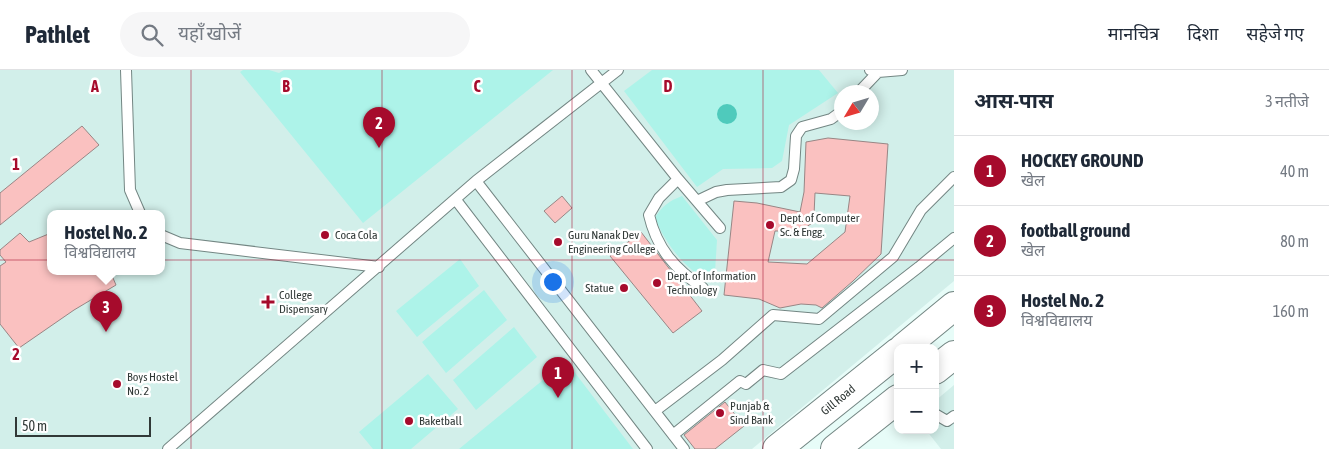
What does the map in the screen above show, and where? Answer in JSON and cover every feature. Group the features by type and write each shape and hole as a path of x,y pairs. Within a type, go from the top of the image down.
{"main road":[{"path":"908,344 954,306"},
{"name":"Gill Road","path":"778,449 894,355"},
{"path":"939,367 954,355"},
{"path":"835,449 894,402"}],"lane":[{"path":"126,70 130,190 139,210"},
{"path":"591,70 720,228"},
{"path":"168,449 476,181 618,70"},
{"path":"864,85 874,71 902,70"},
{"path":"697,201 716,192 727,190 781,188 791,180 794,169 796,136 802,128 834,117"},
{"path":"654,411 722,360 773,315 819,319 893,257 921,210 954,177"},
{"path":"678,178 659,198 649,215 653,234 662,249 683,274 704,288"},
{"path":"476,181 684,449"},
{"path":"456,200 647,449"},
{"path":"165,237 180,244 379,267"},
{"path":"673,434 740,381 746,384 763,370 781,374 954,238"},
{"path":"939,416 947,421 954,416"}],"shaded area":[{"name":"Guru Nanak Dev Engineering College","path":"0,70 954,70 954,281 752,449 0,449"},
{"path":"243,70 269,70 279,73 284,70 553,70 363,223 240,72"},
{"path":"652,70 819,70 834,88 834,96 789,125 782,161 772,168 723,169 697,187 624,91"},
{"path":"723,104 731,104 737,110 737,118 731,124 723,124 717,118 717,110"},
{"path":"682,196 717,240 715,272 703,278 695,273 674,252 655,218 666,204"},
{"path":"460,259 479,286 417,337 396,311"},
{"path":"484,290 507,320 446,373 422,342"},
{"path":"514,327 537,357 476,410 453,380"},
{"path":"566,361 633,449 459,449"},
{"name":"Baketball","path":"428,374 458,409 411,449 373,449 359,432"},
{"path":"954,385 954,449 941,449 929,434 939,434 939,398"}],"building":[{"path":"82,126 99,145 0,225 0,193"},
{"name":"Dept. of Computer Sc. & Engg.","path":"828,138 888,144 881,254 822,308 816,305 801,304 780,308 759,299 724,295 734,201 757,203 800,212 804,192 806,142","holes":["815,193 850,196 845,232 807,264 768,262 775,231 797,231 796,234 821,217 814,215"]},
{"path":"562,196 572,208 555,223 544,211"},
{"name":"Dept. of Information Technology","path":"641,232 702,311 673,333 610,256"},
{"path":"20,233 29,242 47,235 47,275 112,275 116,285 74,310 19,348 0,324 0,266 6,262 0,255 0,250"},
{"name":"Punjab & Sind Bank","path":"725,402 744,426 715,449 695,449 684,435"}],"place":[{"name":"football ground","path":"379,148"},
{"name":"Dept. of Computer Sc. & Engg.","path":"770,225"},
{"name":"Coca Cola","path":"325,235"},
{"name":"Guru Nanak Dev Engineering College","path":"558,242"},
{"name":"Dept. of Information Technology","path":"657,283"},
{"name":"Statue","path":"624,288"},
{"name":"College Dispensary","path":"268,302"},
{"name":"Hostel No. 2","path":"106,332"},
{"name":"Boys Hostel No. 2","path":"117,384"},
{"name":"HOCKEY GROUND","path":"558,398"},
{"name":"Punjab & Sind Bank","path":"720,413"},
{"name":"Baketball","path":"409,421"}]}
